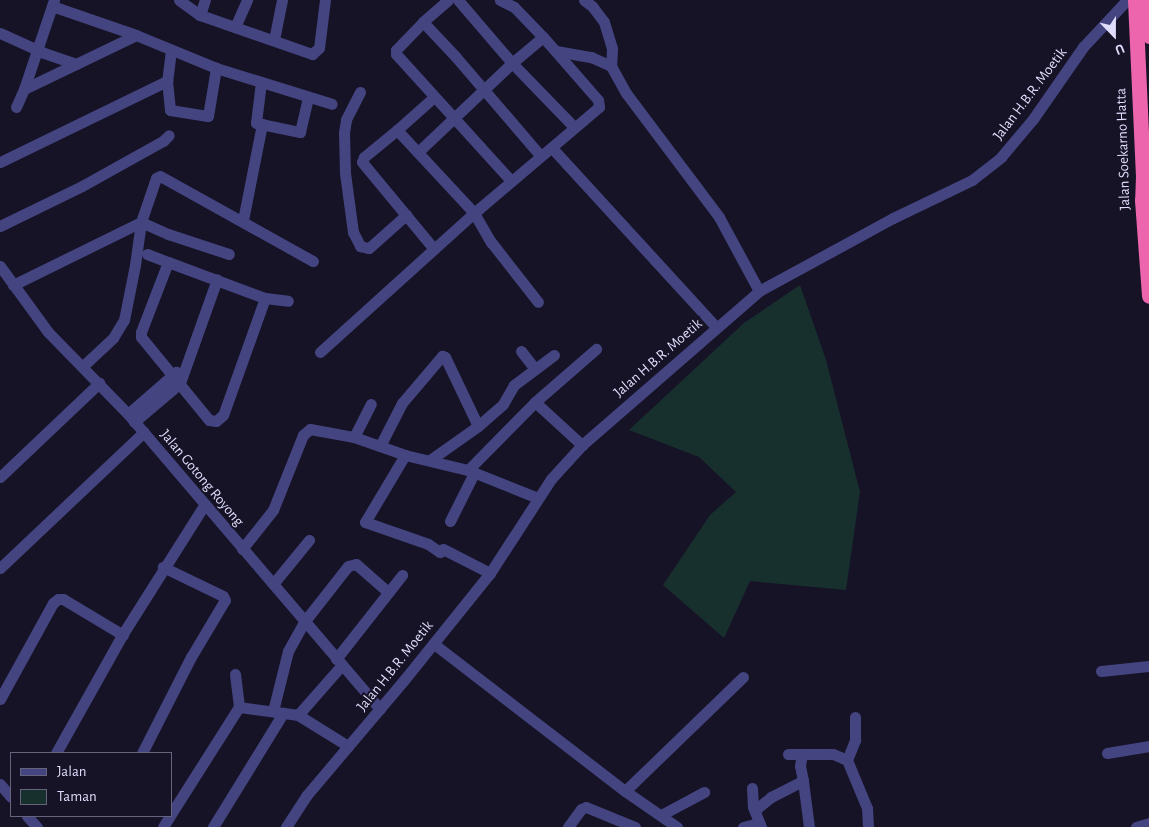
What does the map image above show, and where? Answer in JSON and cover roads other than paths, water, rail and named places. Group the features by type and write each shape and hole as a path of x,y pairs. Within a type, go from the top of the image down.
{"highway":[{"name":"Jalan Soekarno Hatta","path":"1135,0 1143,176 1142,200 1149,296"},
{"path":"1148,0 1149,36"}],"street":[{"path":"179,0 200,15 314,54 319,48 325,0"},
{"path":"200,15 205,0"},
{"path":"235,27 247,0"},
{"path":"274,40 282,0"},
{"path":"448,0 396,50 396,54 510,181"},
{"path":"458,0 512,63 574,127"},
{"path":"320,352 510,181 597,109 599,102 556,51 514,7 500,0"},
{"path":"584,0 592,6 604,22 611,43 611,66 641,114 719,217 759,292"},
{"name":"Jalan H.B.R. Moetik","path":"286,827 306,796 434,644 490,573 538,498 563,464 582,445 716,327 759,292 893,218 972,180 1008,149 1033,119 1083,47 1127,0"},
{"path":"16,107 24,89 53,3 216,68 332,104"},
{"path":"423,22 540,155"},
{"path":"0,32 76,64"},
{"path":"24,89 136,35"},
{"path":"418,152 512,63 543,37"},
{"path":"171,50 167,81 170,110 208,116 216,68"},
{"path":"556,51 592,57 611,66"},
{"path":"0,162 167,81"},
{"path":"261,82 256,123 300,132 308,97"},
{"path":"360,92 346,120 344,132 345,173 353,232 360,246 366,249 406,215"},
{"path":"434,97 398,130 364,157 362,162 434,249"},
{"path":"243,220 262,124"},
{"path":"398,130 474,213 491,242 538,302"},
{"path":"0,226 99,177 163,141 169,135"},
{"path":"552,148 716,327"},
{"path":"83,366 112,338 124,320 136,265 141,222 156,178 162,176 243,220 312,261"},
{"path":"141,222 168,234 229,254"},
{"path":"13,285 141,222"},
{"path":"147,254 265,298 288,301"},
{"path":"168,262 141,335 209,420 220,419 265,298"},
{"name":"Jalan Gotong Royong","path":"0,266 48,332 83,366 144,432 380,709"},
{"path":"131,418 176,379 189,361 218,279"},
{"path":"450,521 471,471 535,402 596,348"},
{"path":"521,351 535,369"},
{"path":"430,460 478,426 503,404 514,385 554,355"},
{"path":"380,446 402,403 442,356 445,357 478,426"},
{"path":"0,478 99,384"},
{"path":"535,402 582,445"},
{"path":"354,437 371,404"},
{"path":"242,549 273,510 306,431 310,429 354,437 405,455 471,471 538,498"},
{"path":"0,568 144,432"},
{"path":"405,455 366,522 428,544 440,552 443,549 490,573"},
{"path":"57,752 163,567 205,504"},
{"path":"272,584 309,540"},
{"path":"213,827 278,712 284,660 304,622 352,564 388,592"},
{"path":"143,752 191,657 225,600 223,596 163,567"},
{"path":"298,715 402,575"},
{"path":"0,699 53,603 58,599 63,599 123,635"},
{"path":"434,644 625,791 661,814 677,827"},
{"path":"1101,671 1149,666"},
{"path":"172,813 239,707 235,674"},
{"path":"625,791 743,677"},
{"path":"239,707 298,715 348,746"},
{"path":"846,760 855,740 855,717"},
{"path":"1107,753 1149,746"},
{"path":"788,754 833,754 846,760 867,808 868,827"},
{"path":"802,754 800,766 810,827"},
{"path":"755,810 771,797 803,781"},
{"path":"743,827 760,825 755,810 752,788"},
{"path":"661,814 704,792"},
{"path":"568,827 581,809 586,807 635,827"},
{"path":"26,820 37,827"},
{"path":"1136,827 1149,823"}]}
